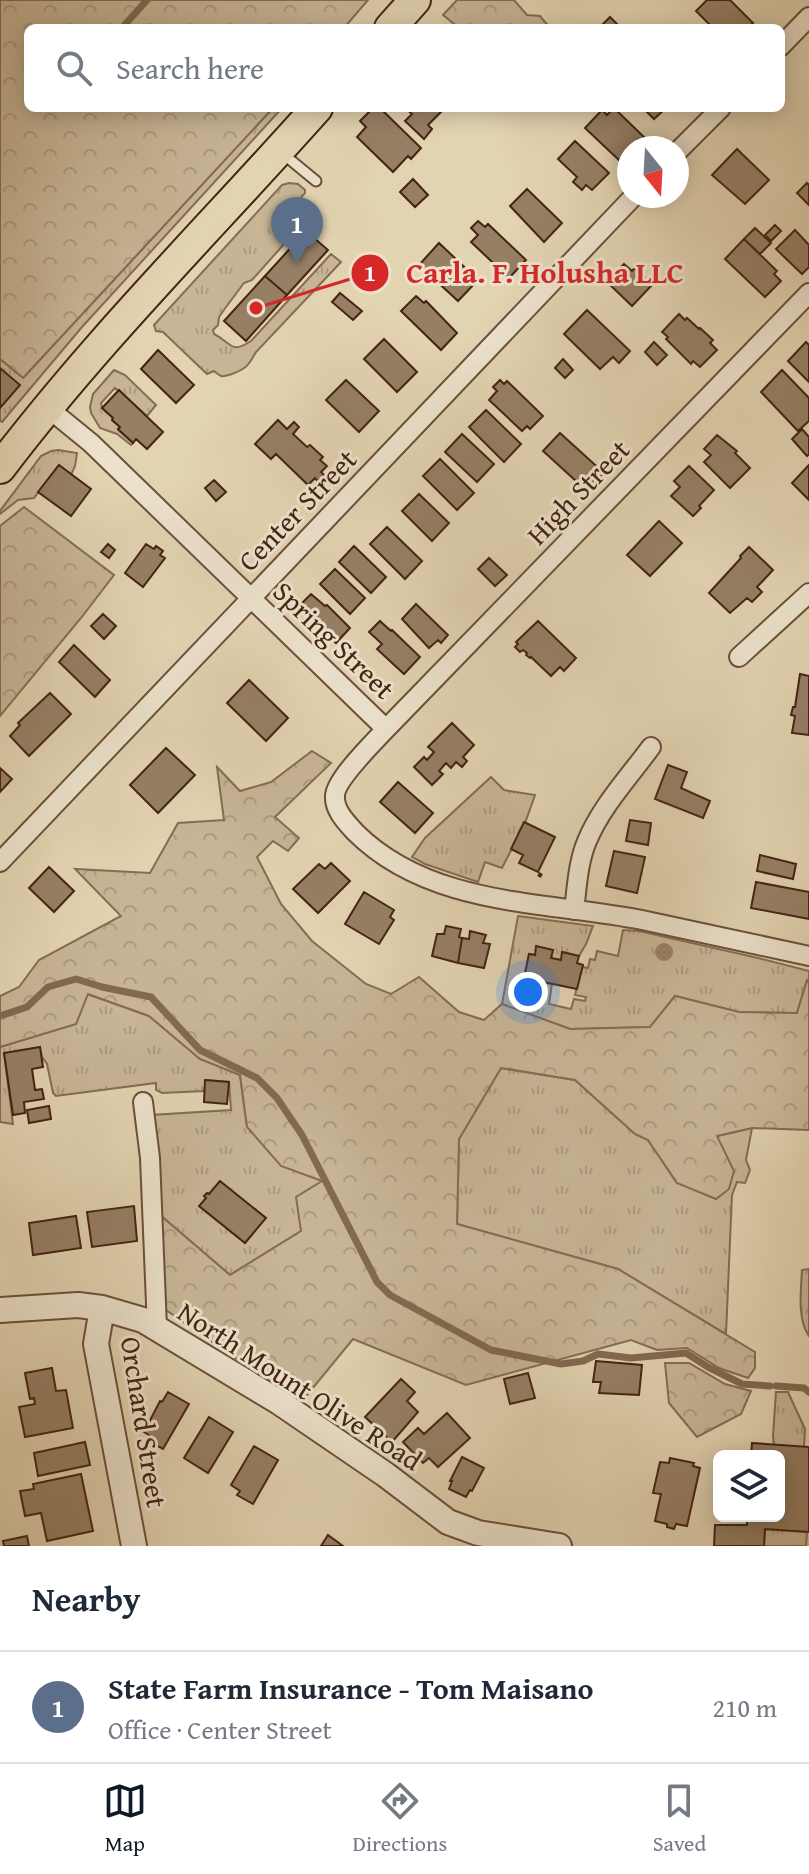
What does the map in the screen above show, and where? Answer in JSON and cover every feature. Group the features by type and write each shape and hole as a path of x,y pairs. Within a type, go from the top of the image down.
{"main road":[{"path":"394,24 415,0"},
{"path":"0,468 114,332 313,112"}],"street":[{"path":"785,42 809,17"},
{"path":"689,140 717,112"},
{"name":"Center Street","path":"0,862 623,208"},
{"name":"High Street","path":"386,729 809,293"},
{"name":"Spring Street","path":"48,408 91,443 386,729 339,782 335,789 335,802 337,809 361,838 393,862 439,884 528,904 642,921 809,956"},
{"path":"739,657 809,593"},
{"path":"574,910 586,843 651,747"},
{"path":"143,1102 150,1158 157,1328"},
{"name":"North Mount Olive Road","path":"0,1310 68,1304 133,1316 291,1410 386,1475 441,1518 479,1540 559,1546"},
{"name":"Orchard Street","path":"102,1308 96,1344 134,1546"}],"lane":[{"path":"279,151 316,181"}],"green space":[{"path":"0,0 368,0 347,24 24,24 24,112 269,112 23,378 0,359"},
{"path":"457,0 514,0 527,15 540,16 547,24 454,24 443,15"},
{"path":"269,112 278,112 0,421 0,359 24,377"},
{"path":"298,184 305,190 292,208 300,215 293,234 252,280 244,283 219,317 214,334 231,346 244,345 331,254 341,262 256,352 247,366 224,376 214,371 207,374 163,332 156,331 154,325 282,185"},
{"path":"114,370 125,375 156,405 147,416 115,388 101,403 120,427 118,430 133,443 131,445 117,434 100,428 91,413 93,394"},
{"path":"58,450 77,453 71,475 59,465 34,498 18,500 0,514 41,456"},
{"path":"24,507 114,575 0,716 0,526"},
{"path":"312,751 331,763 275,817 299,838 288,851 273,841 257,857 281,904 312,941 366,984 391,994 419,977 459,1012 484,1020 502,1004 570,1029 650,1027 675,996 739,1012 797,1013 807,980 809,1130 752,1128 717,1136 734,1171 729,1189 716,1199 677,1183 648,1140 635,1134 575,1080 501,1068 459,1139 457,1224 618,1269 755,1352 755,1368 748,1378 719,1368 687,1348 657,1350 631,1340 466,1385 353,1339 303,1400 279,1388 163,1308 160,1215 230,1275 301,1231 296,1197 322,1181 281,1166 247,1127 240,1075 200,1059 149,1016 88,994 76,1024 0,1047 0,996 19,987 39,960 121,916 75,869 150,873 178,823 224,820 217,767 240,791 271,782"},
{"path":"491,777 504,790 535,795 525,823 502,868 485,862 478,882 412,857 425,838"},
{"path":"518,916 593,926 579,956 563,952 561,960 551,958 553,950 537,947 535,955 529,954 524,978 552,984 549,1004 571,1009 574,999 585,1001 586,997 575,995 582,967 588,968 590,959 595,960 597,951 618,956 623,930 639,931 809,971 809,983 807,981 797,1013 739,1012 675,996 650,1027 570,1029 502,1004"},
{"path":"87,994 149,1016 200,1059 240,1075 247,1127 323,1181 301,1231 230,1275 160,1215 151,1115 231,1110 229,1082 206,1080 204,1091 162,1093 156,1090 156,1083 56,1096 40,1048 4,1053 13,1124 0,1122 0,1047 76,1024"},
{"path":"501,1068 575,1080 635,1134 648,1140 677,1183 717,1136 752,1128 746,1160 750,1170 745,1183 737,1182 732,1195 726,1334 618,1269 457,1224 459,1139"},
{"path":"809,1269 809,1336 801,1313 801,1296 802,1270"},
{"path":"665,1363 689,1363 725,1384 751,1391 741,1414 697,1437 669,1403"},
{"path":"776,1392 788,1392 805,1429 804,1447 774,1445"},
{"path":"765,1529 807,1532 806,1546 764,1546"}],"building":[{"path":"707,0 730,0 753,23 709,24 696,11"},
{"path":"610,17 617,24 603,24"},
{"path":"369,112 384,112 421,148 393,172 357,137 366,127 360,121"},
{"path":"410,112 441,112 428,125 432,129 424,139 405,121 412,114"},
{"path":"600,112 607,115 618,112 643,136 617,136 617,158 585,128"},
{"path":"647,112 662,112 654,119"},
{"path":"575,141 609,173 592,190 586,185 582,190 573,182 577,177 558,159"},
{"path":"737,149 769,180 745,204 712,175"},
{"path":"413,179 428,195 415,207 400,192"},
{"path":"807,183 809,185 809,205 797,193"},
{"path":"527,189 562,223 544,242 510,206"},
{"path":"478,221 485,227 488,224 526,260 509,278 471,242 478,235 471,228"},
{"path":"775,225 781,231 771,241 765,235"},
{"path":"755,228 771,243 760,254 744,239"},
{"path":"795,230 809,245 809,267 802,274 776,249"},
{"path":"306,231 328,250 287,295 265,276"},
{"path":"744,239 777,271 774,274 781,281 765,297 725,259"},
{"path":"439,243 478,280 458,301 419,265"},
{"path":"624,264 632,271 635,268 652,285 632,306 607,282"},
{"path":"265,276 287,295 246,341 224,321"},
{"path":"340,293 362,311 353,320 332,302"},
{"path":"416,296 424,303 426,301 457,333 441,350 401,311"},
{"path":"587,310 630,351 619,363 613,357 600,369 564,334"},
{"path":"679,314 713,340 710,343 717,350 700,367 693,361 691,364 662,332"},
{"path":"384,339 417,372 397,392 364,359"},
{"path":"654,342 667,355 657,365 645,352"},
{"path":"806,342 809,345 809,382 788,361"},
{"path":"158,350 194,385 176,403 141,369"},
{"path":"563,359 573,370 565,378 555,368"},
{"path":"0,368 20,385 0,408"},
{"path":"782,370 809,398 809,421 798,431 761,392"},
{"path":"346,380 379,411 359,432 326,400"},
{"path":"500,380 504,384 507,381 543,416 530,429 527,426 522,431 489,400 497,391 493,387"},
{"path":"119,390 163,432 147,449 136,439 133,443 102,408"},
{"path":"486,410 521,444 504,462 469,427"},
{"path":"278,420 287,429 294,422 299,427 293,434 323,457 320,460 327,466 318,482 315,478 308,485 276,454 271,459 255,444"},
{"path":"802,429 809,437 807,456 792,439"},
{"path":"560,433 604,473 595,488 593,485 587,491 543,451"},
{"path":"462,434 494,464 477,482 445,452"},
{"path":"717,435 737,451 735,453 750,468 730,488 704,462 711,455 704,449"},
{"path":"440,459 474,493 457,510 423,476"},
{"path":"59,465 91,489 71,516 38,492"},
{"path":"809,465 809,500 792,483"},
{"path":"689,466 714,490 693,516 671,496 680,487 674,481"},
{"path":"214,480 226,492 216,501 205,488"},
{"path":"419,494 449,523 432,541 402,511"},
{"path":"659,521 682,543 650,576 627,555"},
{"path":"387,527 422,561 405,579 370,544"},
{"path":"108,544 115,550 109,558 101,552"},
{"path":"146,544 163,551 160,555 165,558 143,587 125,573"},
{"path":"354,546 386,577 371,593 339,562"},
{"path":"749,547 773,570 757,587 762,592 752,602 747,598 730,613 709,593"},
{"path":"489,558 507,575 495,586 478,569"},
{"path":"335,569 365,598 350,614 320,584"},
{"path":"311,594 350,628 336,643 300,605"},
{"path":"416,604 448,635 441,643 438,640 429,648 402,619"},
{"path":"103,614 116,626 104,639 91,626"},
{"path":"380,621 420,657 404,674 377,649 382,644 369,632"},
{"path":"538,621 576,658 564,671 560,667 551,676 527,653 515,647 516,642"},
{"path":"74,645 110,680 95,697 59,662"},
{"path":"800,674 809,676 809,735 792,733 795,716 791,715"},
{"path":"249,680 288,718 266,741 227,703"},
{"path":"50,693 71,714 29,756 10,736 20,725 18,723"},
{"path":"452,723 474,745 463,757 467,761 462,767 456,762 451,768 446,763 439,771 443,774 432,785 414,767 434,752 428,747"},
{"path":"166,748 195,775 158,813 130,785"},
{"path":"668,765 687,772 681,788 710,801 703,818 655,799"},
{"path":"0,768 12,779 0,792"},
{"path":"398,782 433,813 415,833 380,802"},
{"path":"630,820 651,823 648,845 626,841"},
{"path":"524,822 555,837 538,872 519,863 523,855 511,849"},
{"path":"614,851 645,857 637,893 606,886"},
{"path":"760,855 796,864 793,879 757,871"},
{"path":"331,863 350,881 318,913 293,889 319,864 325,869"},
{"path":"49,867 74,891 54,912 29,888"},
{"path":"756,882 809,892 809,919 751,908"},
{"path":"364,892 394,910 390,917 394,920 379,944 345,924"},
{"path":"446,926 461,929 458,963 432,956 437,934 444,934"},
{"path":"470,931 486,935 483,943 490,944 484,968 458,963 462,938 469,939"},
{"path":"536,946 553,950 551,958 561,960 562,952 579,956 577,963 583,965 577,989 524,978 529,954 535,955"},
{"path":"40,1047 43,1067 32,1069 35,1090 42,1089 44,1099 24,1102 25,1113 13,1115 4,1053"},
{"path":"205,1080 229,1082 227,1104 204,1102"},
{"path":"49,1106 51,1119 29,1123 27,1110"},
{"path":"220,1181 266,1218 245,1243 199,1206 206,1198 204,1196"},
{"path":"134,1206 137,1241 92,1247 87,1212"},
{"path":"76,1216 81,1248 33,1255 29,1223"},
{"path":"596,1361 642,1365 639,1395 599,1393 601,1382 593,1382"},
{"path":"52,1368 56,1391 66,1390 73,1428 25,1437 19,1407 35,1404 34,1398 30,1399 25,1373"},
{"path":"528,1373 535,1398 510,1404 504,1379"},
{"path":"401,1379 415,1392 407,1401 418,1412 392,1442 365,1417"},
{"path":"168,1392 189,1404 163,1449 152,1443 155,1439 144,1432"},
{"path":"447,1413 470,1438 438,1467 429,1458 423,1463 403,1442 418,1428 424,1434"},
{"path":"209,1417 233,1432 208,1473 184,1458"},
{"path":"85,1442 90,1465 38,1476 34,1453"},
{"path":"752,1443 809,1447 809,1532 765,1529 764,1546 714,1546 715,1525 785,1522 785,1450 751,1450"},
{"path":"254,1446 278,1460 253,1504 237,1495 240,1491 231,1485"},
{"path":"462,1457 484,1468 466,1497 449,1489"},
{"path":"670,1458 694,1463 693,1466 700,1468 687,1526 676,1524 674,1529 655,1521 661,1494 653,1493 660,1462 669,1463"},
{"path":"81,1474 93,1531 47,1541 41,1513 25,1516 20,1491 34,1489 33,1484"},
{"path":"328,1535 343,1546 321,1546"},
{"path":"27,1536 29,1546 4,1546 3,1541"}],"waterway":[{"path":"126,24 147,0"},
{"path":"0,1016 27,1007 48,987 76,979 151,997 200,1050 257,1078 277,1098 302,1135 377,1282 390,1295 491,1350 561,1364 583,1361 598,1354 631,1358 686,1353 742,1384 770,1386"},
{"path":"776,1386 804,1388 809,1392"}],"place":[{"name":"State Farm Insurance - Tom Maisano","path":"297,263"},
{"name":"Carla. F. Holusha LLC","path":"256,308"}]}
